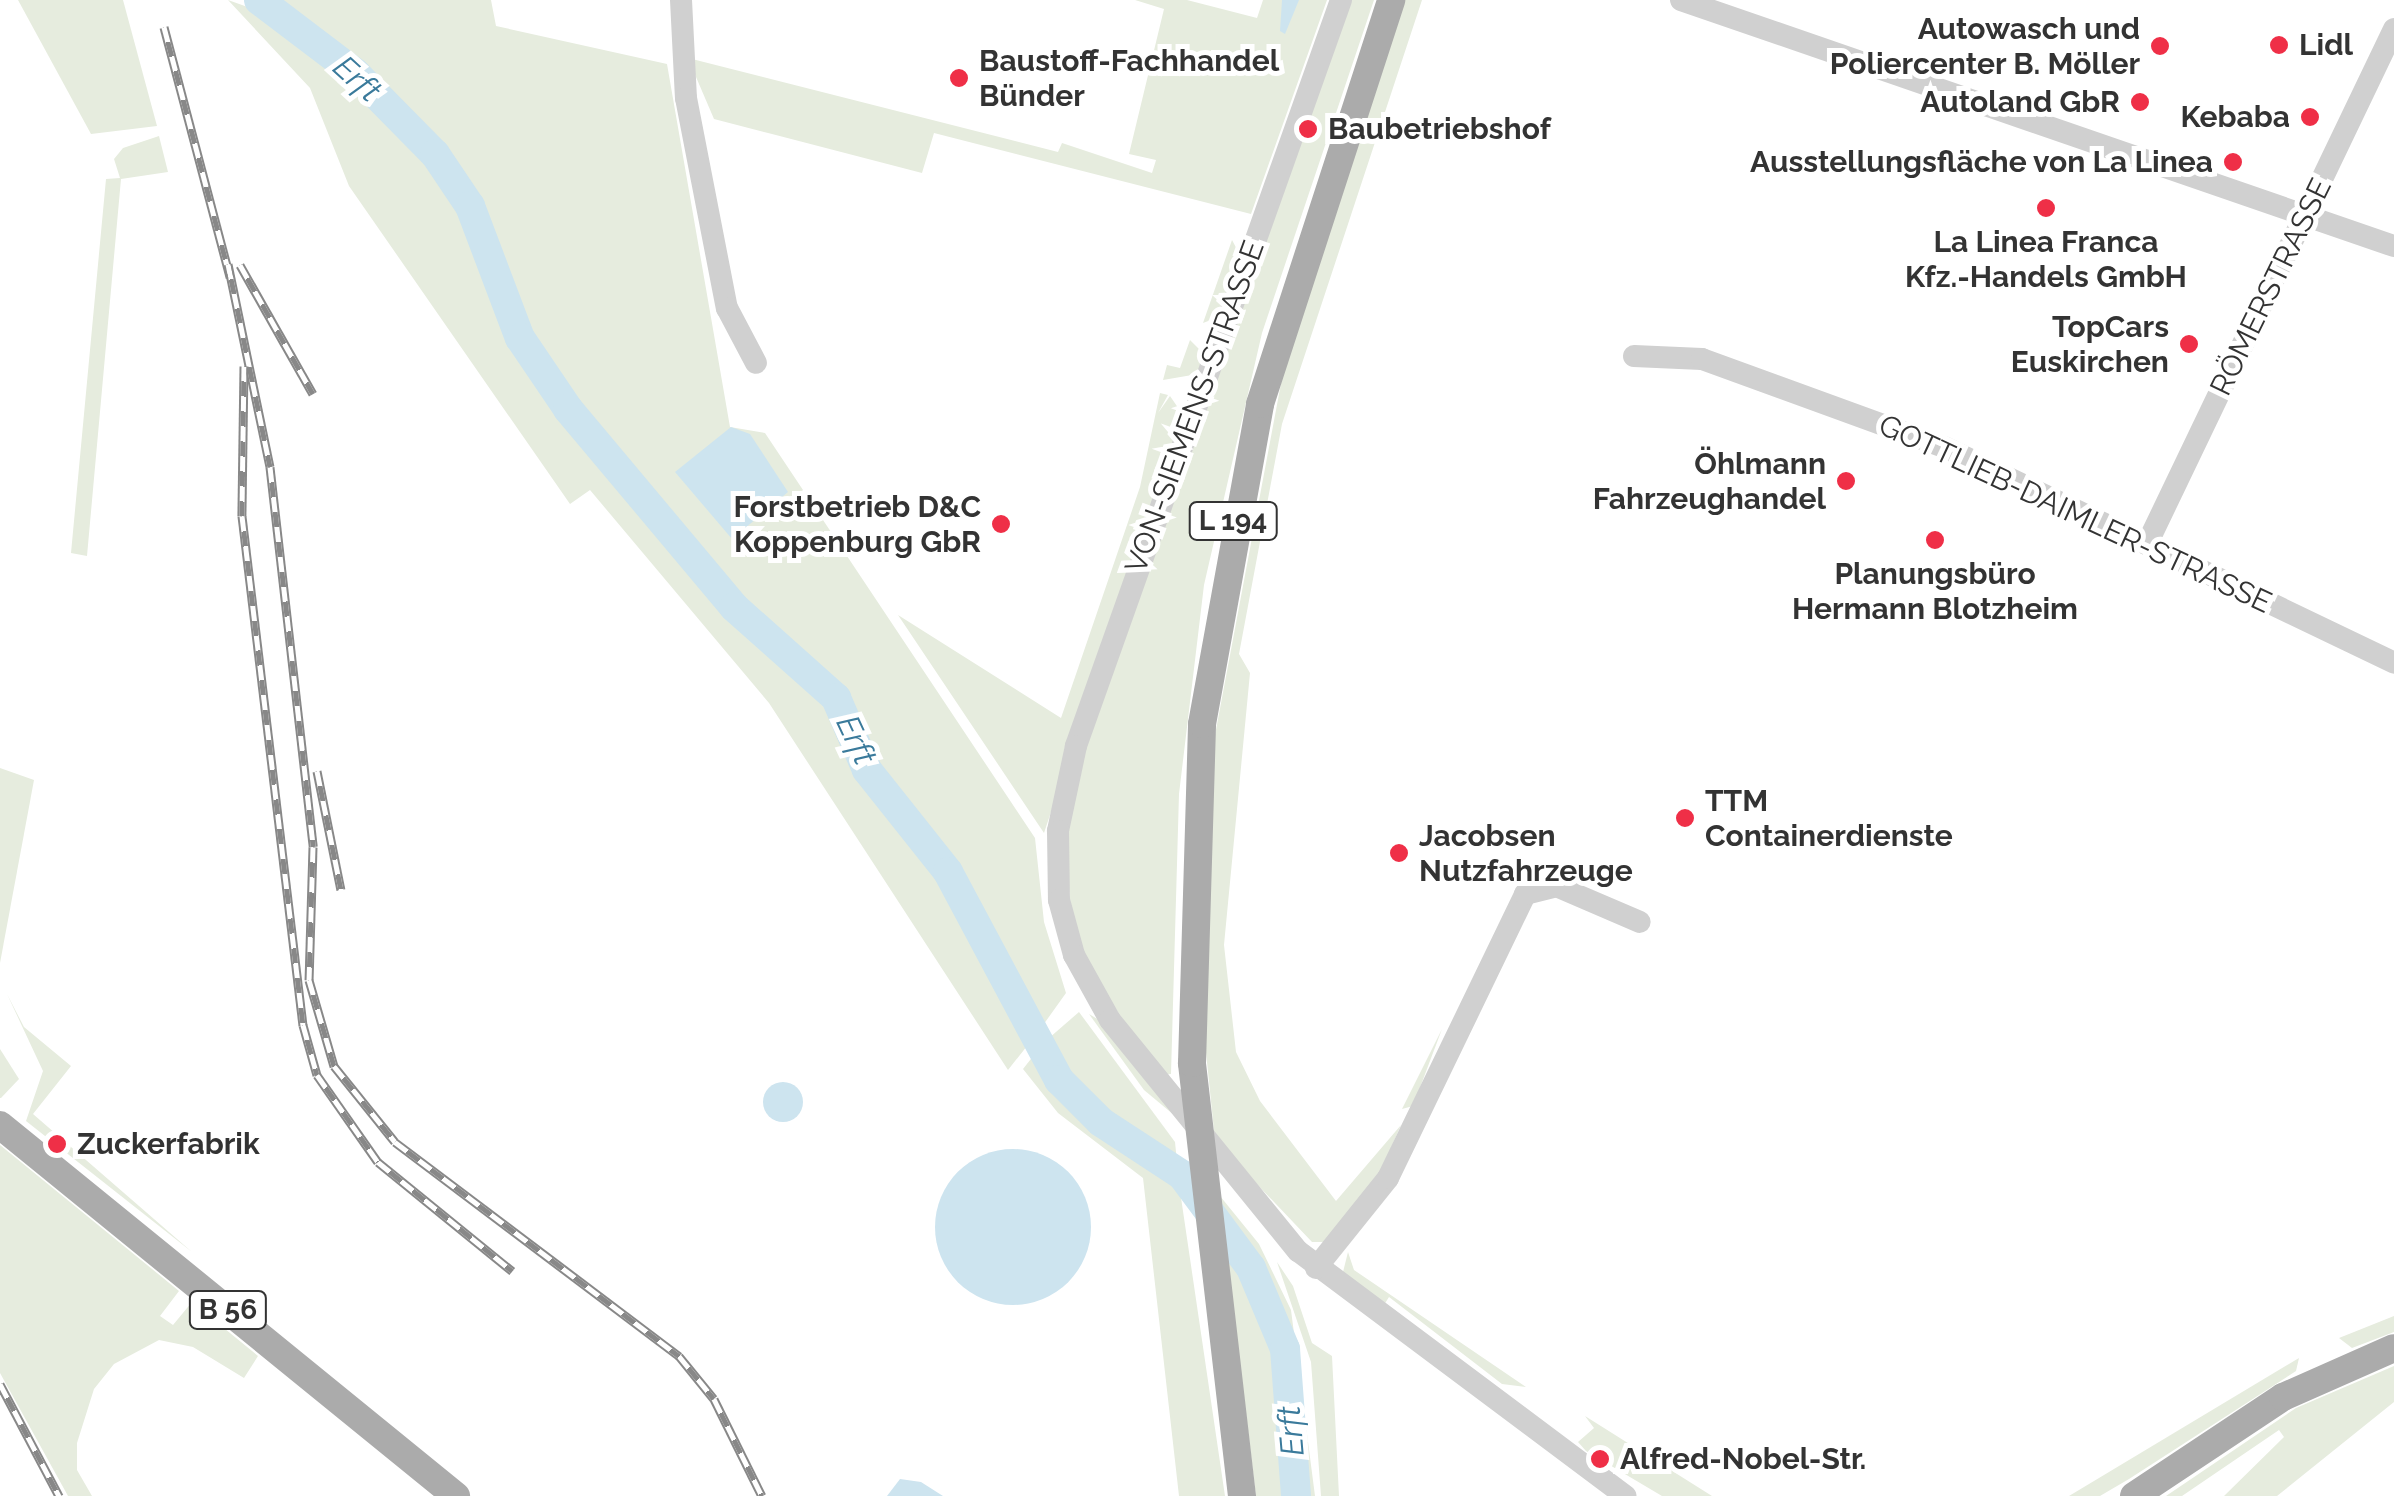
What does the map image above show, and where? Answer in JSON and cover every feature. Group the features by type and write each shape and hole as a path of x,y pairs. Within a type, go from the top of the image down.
{"main road":[{"name":"L 194","path":"1242,1496 1212,1285 1192,1063 1196,802 1228,544 1280,330 1391,0"},
{"name":"B 56","path":"0,1125 456,1496"},
{"path":"2134,1496 2283,1396 2394,1348"}],"street":[{"path":"681,0 686,98 728,308 756,363"},
{"name":"VON-SIEMENS-STRASSE","path":"1341,0 1088,706 1059,818 1059,900 1096,999 1316,1268 1626,1496"},
{"path":"1681,0 2394,246"},
{"name":"RÖMERSTRASSE","path":"2147,544 2394,29"},
{"name":"GOTTLIEB-DAIMLER-STRASSE","path":"1634,356 1702,359 1944,447 2394,663"},
{"path":"1316,1268 1388,1178 1525,894 1556,886 1640,922"}],"shaded area":[{"path":"18,0 123,0 157,126 91,134"},
{"path":"228,0 279,18 432,156 482,252 508,345 730,612 834,711 874,797 942,872 1027,1046 1008,1070 769,703 590,490 570,504 349,186 310,88"},
{"path":"273,0 491,0 496,26 667,64 730,427 765,433 1035,838 1044,922 1066,993 1036,1035 1019,980 962,879 887,786 846,701 738,599 537,361 491,235 443,155 362,69"},
{"path":"1135,0 1187,0 1257,18 1263,0 1327,0 1251,214 934,133 922,173 714,119 693,70 692,59 1058,152 1062,143 1152,173 1156,160 1129,154 1164,9"},
{"path":"1350,0 1374,0 1262,333 1204,585 1179,794 1171,1074 1162,1075 1094,978 1072,920 1065,843 1079,763"},
{"path":"1405,0 1422,0 1282,424 1239,654 1250,673 1224,945 1236,1052 1260,1101 1336,1201 1401,1125 1379,1175 1324,1242 1312,1242 1215,1140 1204,1033 1215,735 1285,362"},
{"path":"159,136 168,172 121,179 87,556 71,553 106,179 120,178 114,159 123,148"},
{"path":"1232,240 1240,255 1216,318 1203,323"},
{"path":"1190,340 1203,353 1198,374 1163,380 1167,365 1180,368"},
{"path":"1160,393 1168,395 1158,413 1170,396 1183,415 1044,833 898,615 1061,718 1140,487"},
{"path":"0,768 34,780 0,963"},
{"path":"7,994 24,1027 71,1066 33,1114 192,1252 26,1121 43,1071"},
{"path":"1079,1012 1175,1142 1177,1162 1095,1111 1041,1045"},
{"path":"1089,1014 1099,1020 1174,1115 1144,1090"},
{"path":"1442,1029 1413,1106 1402,1109"},
{"path":"0,1049 19,1079 1,1098 0,1098"},
{"path":"1034,1055 1090,1120 1179,1184 1225,1496 1179,1496 1143,1178 1058,1113 1023,1069"},
{"path":"0,1145 179,1291 160,1316 173,1325 192,1302 258,1356 244,1378 193,1347 159,1340 114,1364 94,1389 77,1443 77,1470 92,1496 68,1496 0,1373"},
{"path":"1220,1196 1259,1244 1291,1310 1315,1496 1303,1496 1289,1336 1260,1267 1224,1226"},
{"path":"1225,1241 1255,1281 1278,1339 1291,1496 1256,1496"},
{"path":"1348,1252 1354,1270 1526,1387 1502,1384 1389,1297 1382,1308 1343,1272"},
{"path":"1277,1262 1293,1286 1312,1343 1332,1356 1339,1496 1321,1496 1311,1362"},
{"path":"2394,1316 2394,1332 2352,1348 2339,1338"},
{"path":"2299,1358 2296,1371 2129,1479 2100,1496 2069,1496"},
{"path":"2394,1366 2394,1402 2277,1496 2224,1496 2284,1437 2279,1430 2182,1496 2166,1496 2296,1408"},
{"path":"1585,1416 1712,1496 1662,1496 1586,1451 1578,1442 1594,1428"}],"water":[{"path":"1282,0 1299,0 1285,34 1280,31"},
{"path":"731,427 750,434 788,492 732,539 675,472"},
{"path":"783,1082 797,1088 803,1102 797,1116 783,1122 769,1116 763,1102 769,1088"},
{"path":"1013,1149 1043,1155 1068,1172 1085,1197 1091,1227 1085,1257 1068,1282 1043,1299 1013,1305 983,1299 958,1282 941,1257 935,1227 941,1197 958,1172 983,1155"},
{"path":"900,1479 921,1482 943,1496 887,1496"}],"waterway":[{"name":"Erft","path":"259,0 355,73 435,154 470,206 520,338 568,409 734,607 836,698 867,770 948,872 1059,1080 1101,1122 1182,1175 1251,1268 1285,1349 1296,1496"}],"railway":[{"path":"164,27 230,277"},
{"path":"228,264 270,467 313,847 309,980 334,1066 395,1142 679,1356 714,1399 762,1496"},
{"path":"240,265 313,394"},
{"path":"244,366 242,516 303,1025 317,1075 378,1162 512,1271"},
{"path":"317,771 341,890"},
{"path":"0,1384 59,1496"}],"place":[{"name":"Lidl","path":"2279,45"},
{"name":"Autowasch und Poliercenter B. Möller","path":"2160,46"},
{"name":"Baustoff-Fachhandel Bünder","path":"959,78"},
{"name":"Autoland GbR","path":"2140,102"},
{"name":"Kebaba","path":"2310,117"},
{"name":"Baubetriebshof","path":"1308,129"},
{"name":"Ausstellungsfläche von La Linea","path":"2233,162"},
{"name":"La Linea Franca Kfz.-Handels GmbH","path":"2046,208"},
{"name":"TopCars Euskirchen","path":"2189,344"},
{"name":"Öhlmann Fahrzeughandel","path":"1846,481"},
{"name":"Forstbetrieb D&C Koppenburg GbR","path":"1001,524"},
{"name":"Planungsbüro Hermann Blotzheim","path":"1935,540"},
{"name":"TTM Containerdienste","path":"1685,818"},
{"name":"Jacobsen Nutzfahrzeuge","path":"1399,853"},
{"name":"Zuckerfabrik","path":"57,1144"},
{"name":"Alfred-Nobel-Str.","path":"1600,1459"}]}
